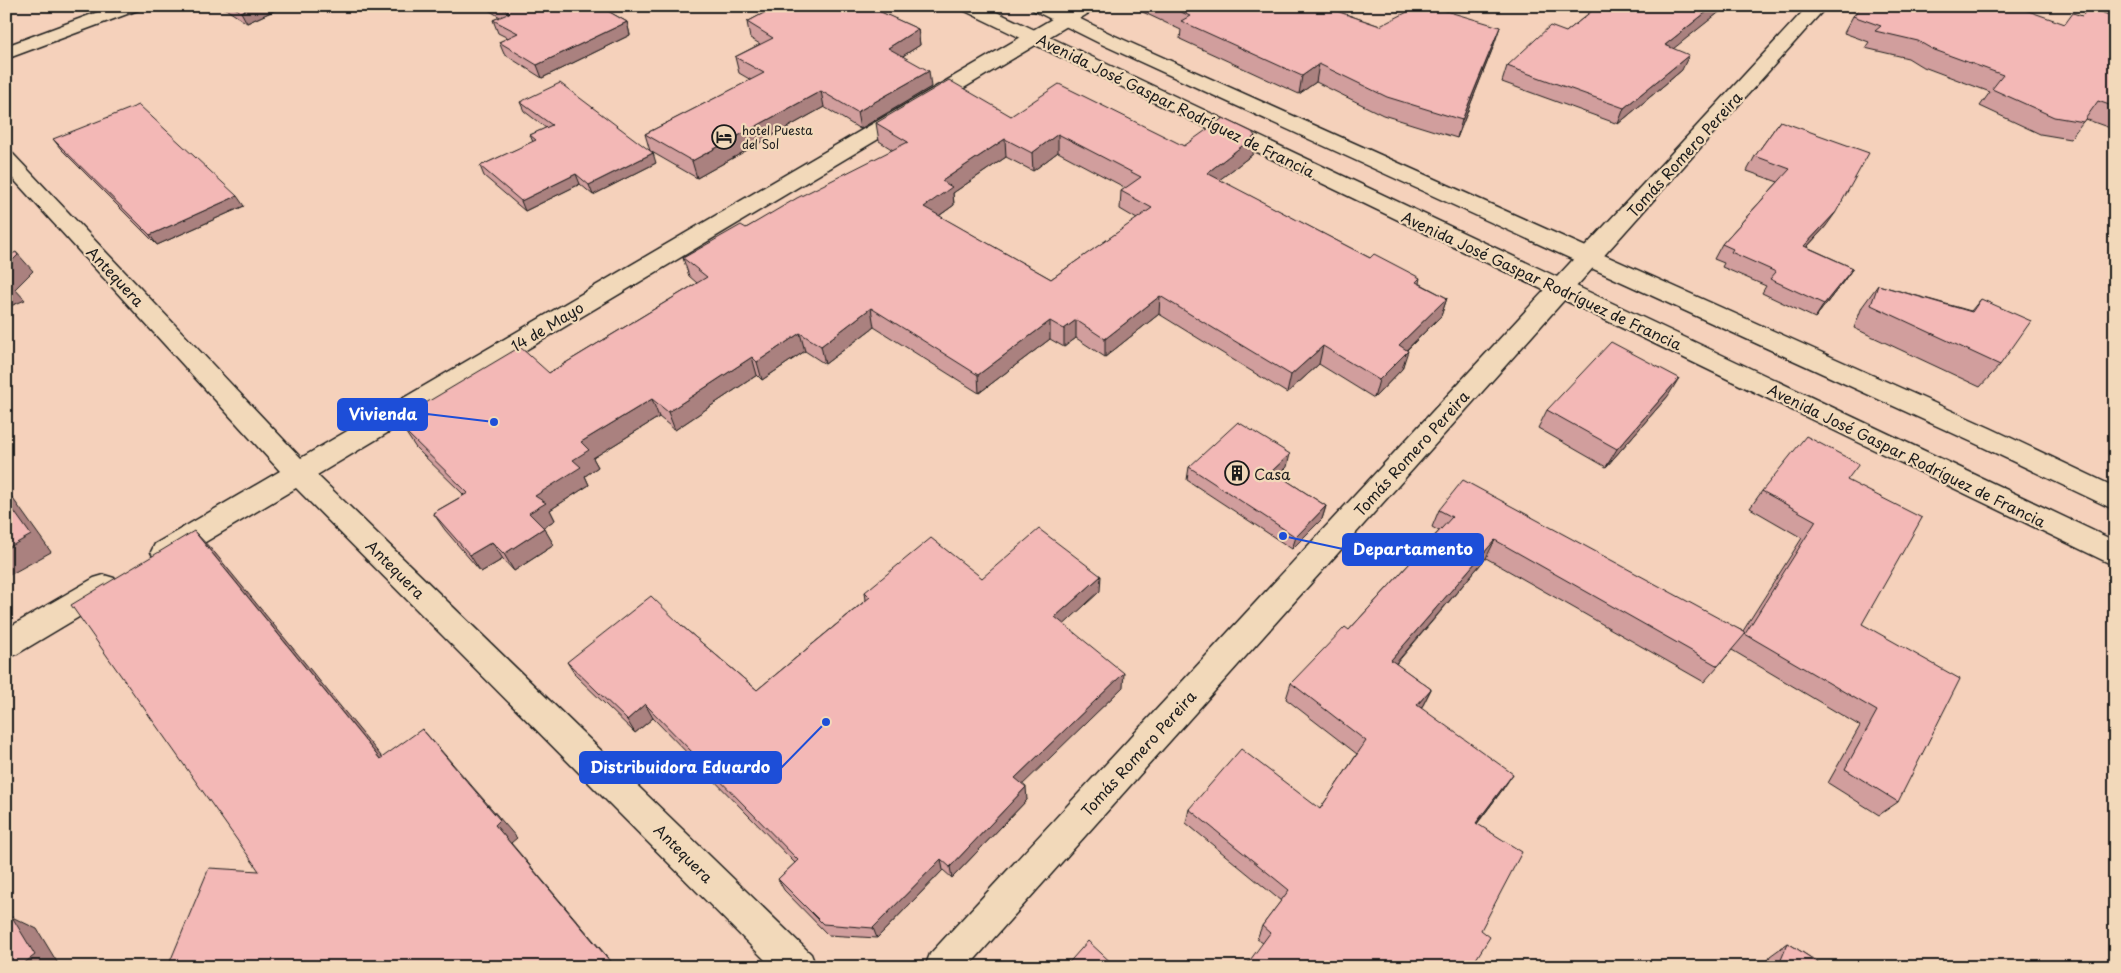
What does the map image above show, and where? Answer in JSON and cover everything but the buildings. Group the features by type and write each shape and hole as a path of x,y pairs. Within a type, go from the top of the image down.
{"street":[{"path":"6,53 132,6"},
{"name":"Avenida José Gaspar Rodríguez de Francia","path":"969,6 2115,554"},
{"name":"Avenida José Gaspar Rodríguez de Francia","path":"1039,6 1106,39 1590,256 1981,435 2115,499"},
{"name":"14 de Mayo","path":"6,645 1088,6"},
{"name":"Tomás Romero Pereira","path":"943,967 1818,6"},
{"path":"2100,6 2115,11"},
{"name":"Antequera","path":"6,158 298,473 798,967"}],"place":[{"name":"hotel Puesta del Sol","path":"724,137"},
{"name":"Vivienda","path":"494,422"},
{"name":"Casa","path":"1237,473"},
{"name":"Departamento","path":"1283,536"},
{"name":"Distribuidora Eduardo","path":"826,722"}]}
